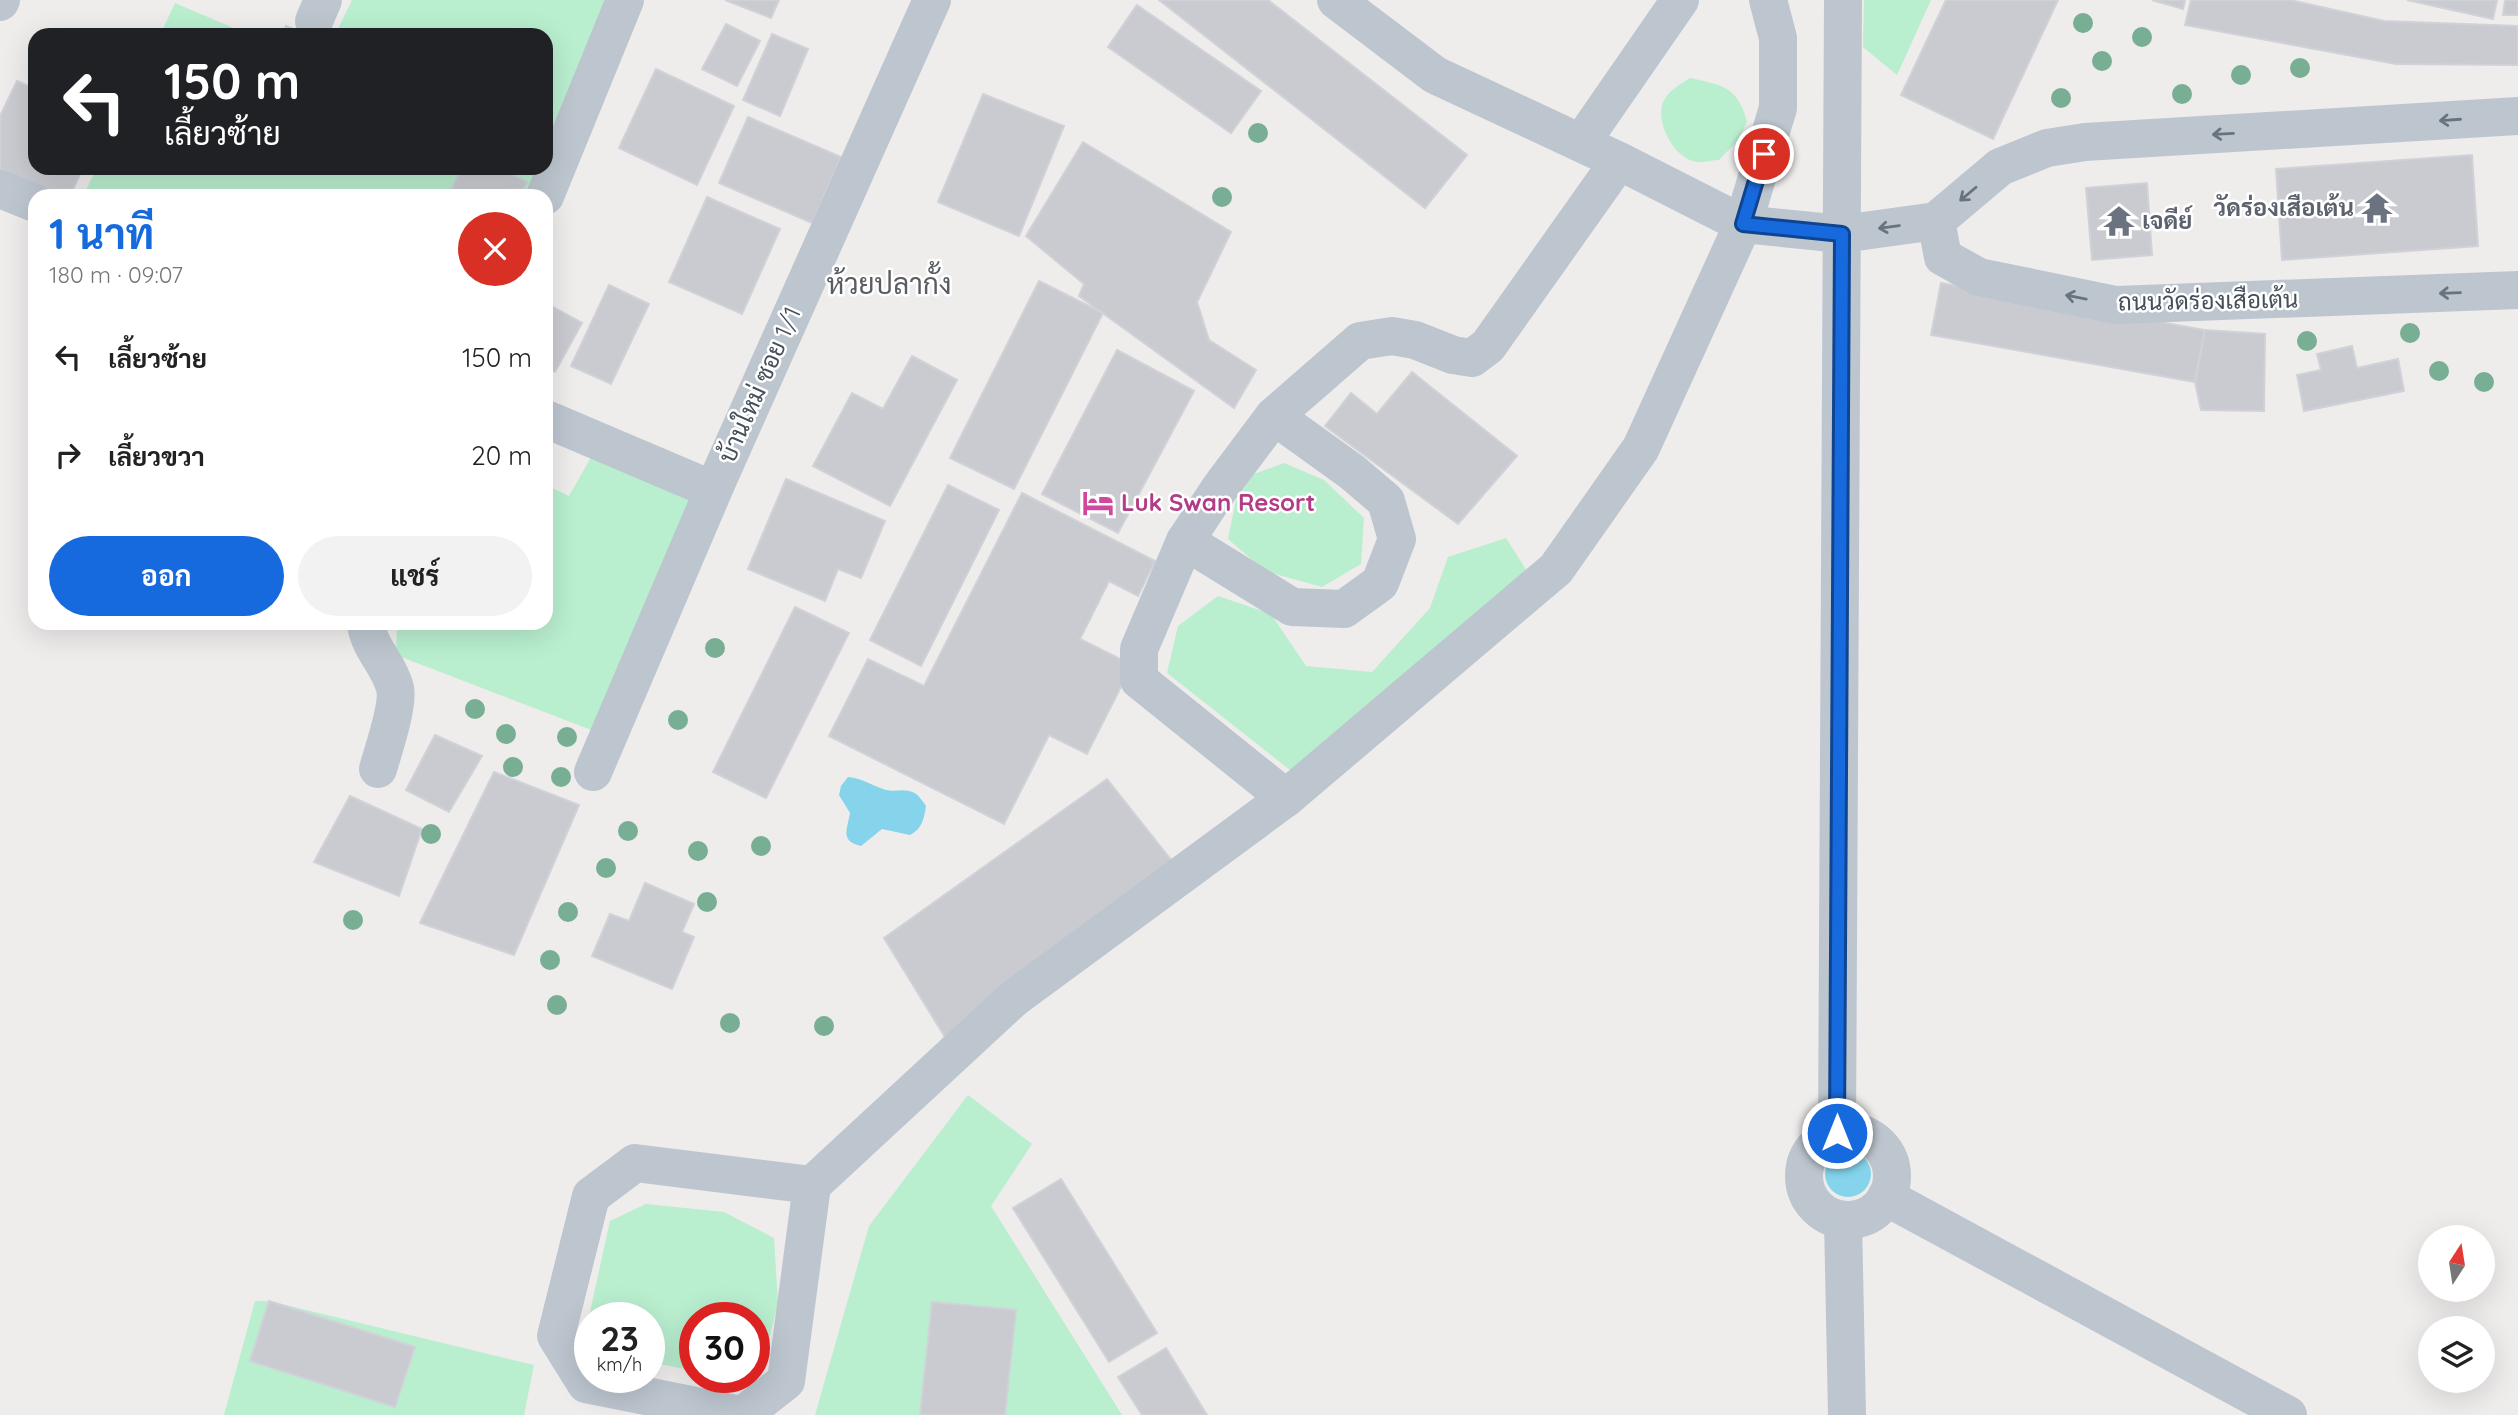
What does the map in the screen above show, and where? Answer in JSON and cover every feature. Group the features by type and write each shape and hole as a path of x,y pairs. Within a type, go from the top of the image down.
{"street":[{"path":"548,189 625,0"},
{"path":"1336,0 1435,75 1619,161 1743,224 1842,234 1936,220 2000,167 2047,148 2112,140 2518,116"},
{"path":"1581,143 1680,0"},
{"path":"813,1185 635,1163 592,1196 556,1336 586,1384 742,1415 786,1381 813,1185 1013,999 1286,798 1556,569 1641,448 1743,224 1778,108 1778,38 1768,0"},
{"path":"1837,1133 1843,0"},
{"name":"บ้านใหม่ ซอย 1/1","path":"593,772 926,2"},
{"path":"1286,798 1139,680 1139,649 1185,541 1220,488 1274,416 1360,341 1392,336 1415,340 1453,355 1472,358 1488,346 1619,161"},
{"path":"0,189 28,200"},
{"name":"ถนนวัดร่องเสือเต้น","path":"1936,220 1943,257 1979,277 2116,305 2518,290"},
{"path":"1185,541 1292,607 1344,609 1380,583 1397,539 1386,501 1353,472 1274,416"},
{"path":"553,422 713,490"},
{"path":"367,630 367,636 383,661 395,690 392,715 378,769"},
{"path":"1837,1133 1860,1134 1870,1138 1883,1149 1890,1164 1892,1182 1886,1198 1875,1211 1860,1218 1843,1220 1827,1215 1814,1204 1806,1189 1804,1172 1807,1158 1815,1146 1837,1133"},
{"path":"1886,1198 2288,1415"},
{"path":"1843,1220 1847,1415"}],"green space":[{"path":"352,0 612,0 553,146 553,28 338,28"},
{"path":"1864,0 1931,0 1897,75 1863,47"},
{"path":"175,3 234,28 163,28"},
{"path":"1690,78 1728,90 1739,101 1743,110 1747,122 1738,140 1719,160 1689,160 1675,148 1665,131 1661,113 1664,100 1673,89"},
{"path":"94,175 541,175 536,189 86,189"},
{"path":"594,452 701,495 594,731 396,655 397,630 553,630 553,488 569,496"},
{"path":"1284,463 1324,480 1364,518 1361,564 1322,587 1265,571 1228,539 1236,500 1254,474"},
{"path":"1506,538 1527,571 1295,774 1167,673 1178,626 1218,596 1271,614 1306,666 1372,672 1430,608 1448,557"},
{"path":"968,1095 1032,1144 991,1206 1122,1415 815,1415 869,1226"},
{"path":"646,1204 724,1212 774,1238 778,1303 770,1335 770,1302 679,1302 679,1368 665,1365 665,1302 592,1302 610,1221"},
{"path":"255,1301 269,1301 534,1365 524,1415 224,1415"}],"water":[{"path":"848,777 886,790 906,790 914,793 926,806 920,827 910,835 882,829 861,846 854,844 846,834 850,813 839,795 841,786"},
{"path":"1848,1151 1865,1157 1871,1174 1865,1191 1848,1197 1831,1191 1825,1174 1831,1157"}],"building":[{"path":"725,0 779,0 771,18"},
{"path":"1159,0 1268,0 1467,155 1425,208"},
{"path":"1946,0 2058,0 1993,139 1901,95"},
{"path":"2152,0 2185,0 2183,9"},
{"path":"2191,0 2290,0 2384,21 2518,26 2518,65 2396,64 2185,25"},
{"path":"2407,0 2497,0 2493,19"},
{"path":"2505,0 2518,0 2518,15 2503,15"},
{"path":"1137,5 1261,91 1231,133 1108,47"},
{"path":"726,24 760,41 737,86 702,69"},
{"path":"772,34 808,49 780,116 743,100"},
{"path":"656,69 734,106 697,185 619,148"},
{"path":"17,81 28,86 28,175 80,175 73,189 40,189 0,170 0,116"},
{"path":"983,94 1064,126 1019,236 938,202"},
{"path":"748,117 841,157 812,223 719,183"},
{"path":"1083,142 1231,232 1197,302 1209,340 1256,370 1234,408 1079,296 1084,284 1026,236"},
{"name":"วัดร่องเสือเต้น","path":"2472,155 2478,246 2282,260 2276,169"},
{"path":"458,175 512,175 527,182 524,189 452,189"},
{"name":"เจดีย์","path":"2147,183 2152,255 2092,260 2086,188"},
{"path":"707,197 780,229 742,314 669,282"},
{"path":"1039,281 1103,313 1014,489 950,458"},
{"path":"1941,283 2205,330 2195,382 1931,335"},
{"path":"609,285 649,304 611,384 571,366"},
{"path":"553,307 582,323 555,372 553,371"},
{"path":"2205,330 2265,334 2264,411 2201,410 2195,382"},
{"path":"2352,346 2357,368 2398,359 2404,391 2304,411 2297,375 2321,370 2317,354"},
{"path":"1117,350 1194,391 1118,533 1042,494"},
{"path":"912,356 957,380 890,506 813,466 852,393 883,409"},
{"path":"1412,372 1517,456 1458,524 1325,426 1351,393 1377,414"},
{"path":"786,479 885,521 861,578 838,569 825,601 748,569"},
{"path":"948,485 999,510 921,666 870,640"},
{"path":"1022,493 1155,561 1138,596 1109,581 1080,639 1132,665 1087,754 1049,735 1004,824 829,736 868,659 924,686"},
{"path":"795,607 849,633 766,798 713,772"},
{"path":"435,735 482,756 449,812 406,790"},
{"path":"494,772 579,805 514,955 420,923"},
{"path":"1107,779 1172,861 945,1037 884,938"},
{"path":"350,796 422,829 399,896 314,862"},
{"path":"645,883 694,904 682,932 694,937 672,989 592,956 610,914 629,921"},
{"path":"1061,1179 1157,1333 1109,1362 1013,1208"},
{"path":"269,1301 415,1347 395,1407 250,1361"},
{"path":"932,1302 1016,1310 1005,1415 920,1415"},
{"path":"1166,1348 1207,1415 1142,1415 1118,1377"}],"place":[{"name":"วัดร่องเสือเต้น","path":"2377,208"},
{"name":"เจดีย์","path":"2119,221"},
{"name":"Luk Swan Resort","path":"1098,503"}],"district":[{"name":"ห้วยปลากั้ง","path":"889,284"}],"route":[{"path":"1764,154 1743,224 1842,234 1837,1133"}]}
